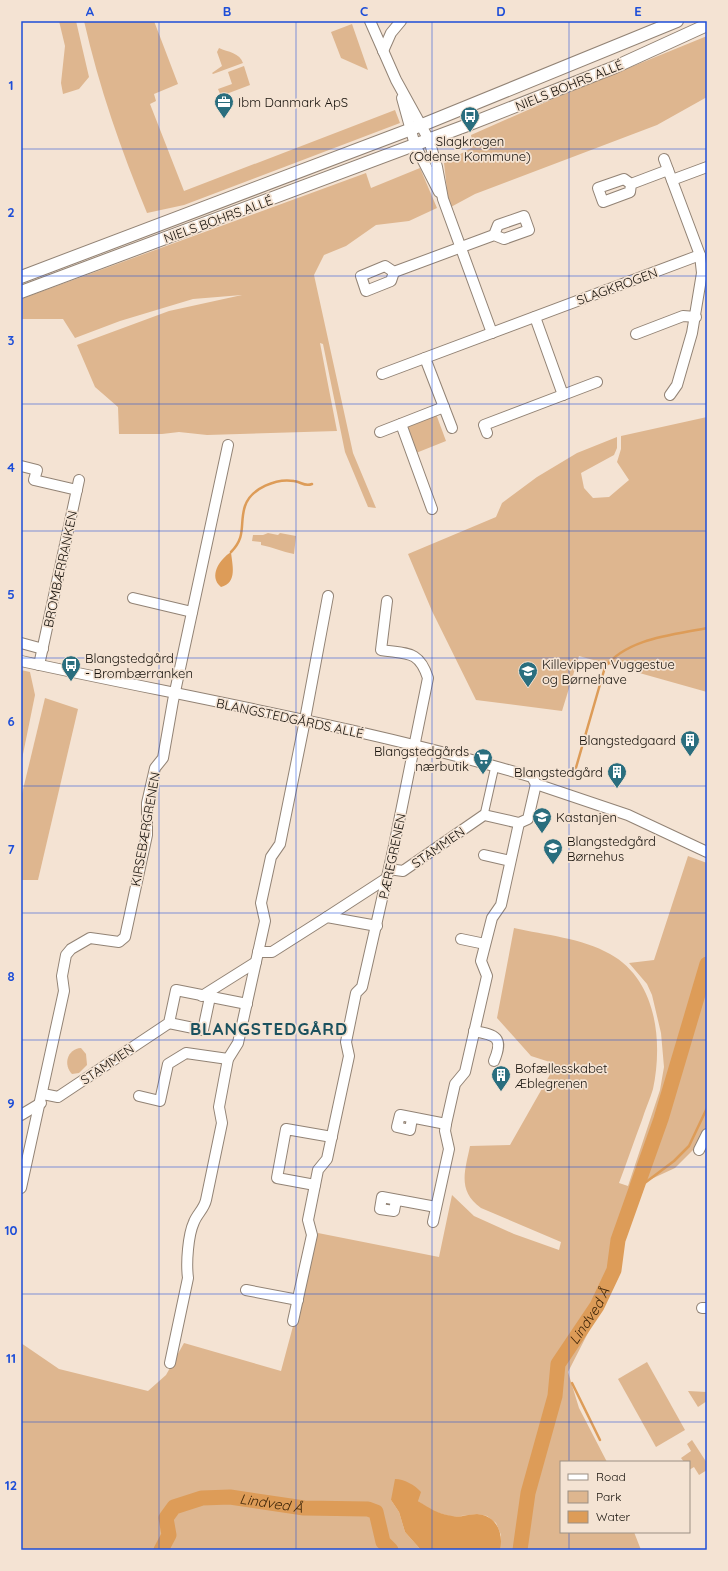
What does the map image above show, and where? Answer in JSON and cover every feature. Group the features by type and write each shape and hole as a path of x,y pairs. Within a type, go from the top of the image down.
{"street":[{"path":"370,21 419,135 492,333"},
{"path":"383,51 391,33 400,21"},
{"name":"NIELS BOHRS ALLÉ","path":"21,292 324,179 419,135 510,90 678,21"},
{"name":"NIELS BOHRS ALLÉ","path":"21,276 615,67 707,25"},
{"path":"419,135 437,167 443,199"},
{"path":"664,159 700,255 702,273 696,317 677,385 670,394"},
{"path":"672,180 707,167"},
{"path":"631,184 668,170"},
{"path":"394,272 494,235"},
{"name":"SLAGKROGEN","path":"382,374 700,255"},
{"path":"636,334 683,316 696,317"},
{"path":"535,317 563,395"},
{"path":"425,358 452,428"},
{"path":"487,433 484,425 597,382"},
{"path":"380,432 444,408"},
{"path":"400,424 432,509"},
{"name":"KIRSEBÆRGRENEN","path":"21,1188 25,1150 42,1098 64,991 62,976 66,956 71,949 90,938 119,942 125,937 147,835 147,803 155,768 163,758 192,612 228,445"},
{"path":"21,466 37,470 34,480 77,490"},
{"name":"BROMBÆRRANKEN","path":"39,665 79,480"},
{"path":"170,1363 188,1278 186,1264 194,1221 204,1207 222,1123 219,1107 228,1060 238,1043 265,921 261,904 262,898 271,856 280,844 328,596"},
{"path":"133,598 192,612"},
{"name":"PÆREGRENEN","path":"293,1321 312,1236 308,1220 318,1170 327,1159 332,1137 349,1056 346,1042 354,1000 356,993 362,987 377,926 428,678 419,659 410,654 381,650 387,601"},
{"path":"21,643 43,649"},
{"name":"BLANGSTEDGÅRDS ALLÉ","path":"21,661 414,744 495,766 532,777 536,784 628,815 707,852"},
{"path":"495,766 484,815 519,823 528,819 536,784"},
{"name":"STAMMEN","path":"206,996 257,957 272,952 327,917 388,873 403,871 484,815"},
{"path":"432,1222 449,1149 445,1131 446,1124 455,1084 465,1072 487,976 481,962 492,918 501,905 519,823"},
{"path":"484,855 510,861"},
{"path":"327,917 377,926"},
{"path":"461,940 485,944"},
{"path":"206,996 203,1030 169,1023 176,990 247,1004"},
{"name":"STAMMEN","path":"42,1098 58,1097 169,1023"},
{"path":"474,1031 492,1034 496,1038 499,1047 494,1061"},
{"path":"139,1096 160,1101 168,1064 186,1053 228,1060"},
{"path":"21,1115 42,1098"},
{"path":"412,1118 446,1124"},
{"path":"315,1185 277,1178 286,1129 332,1137"},
{"path":"699,1150 707,1134"},
{"path":"396,1200 436,1207"},
{"path":"246,1290 298,1300"}],"green space":[{"path":"59,21 76,21 89,77 79,89 63,94 61,83 65,46"},
{"path":"84,21 154,21 178,84 154,94 156,101 150,104 184,191 395,110 400,123 184,205 147,213 111,118"},
{"path":"352,24 368,70 341,58 331,32"},
{"path":"707,36 707,97 657,125 475,194 449,208 444,163 473,147 471,135 555,98"},
{"path":"219,48 233,53 239,57 243,63 213,74 212,73 222,66 217,52"},
{"path":"244,66 250,85 221,96 218,89 232,84 228,72"},
{"path":"420,168 437,208 409,221 376,225 346,246 324,255 314,275 353,453 376,508 368,507 345,452 323,344 320,343 337,431 207,435 179,432 162,434 119,434 118,407 95,387 77,345 169,311 242,295 193,299 120,321 75,338 63,319 21,319 21,299 366,173 371,188"},
{"path":"436,414 446,441 416,453 407,430 408,426"},
{"path":"707,417 707,692 579,656 562,711 476,700 432,611 408,554 496,517 502,503 537,477 577,453 617,437 617,448 614,455 581,473 584,488 593,498 609,497 629,480 617,462 621,449 621,436"},
{"path":"268,533 278,535 280,533 296,536 294,554 261,545 261,542 252,541 253,535 263,535"},
{"path":"21,670 30,672 35,695 21,764"},
{"path":"45,698 78,709 38,880 21,880 21,798"},
{"path":"688,856 707,863 707,1125 696,1147 675,1168 632,1188 609,1261 613,1284 568,1372 579,1408 606,1461 560,1461 560,1533 634,1533 641,1550 500,1550 501,1535 496,1523 487,1516 477,1514 453,1517 432,1511 418,1501 391,1500 399,1512 405,1532 421,1550 21,1550 21,1343 59,1369 148,1391 166,1375 184,1343 281,1371 318,1233 439,1257 452,1195 474,1216 514,1234 559,1250 561,1242 481,1208 468,1195 466,1188 465,1172 470,1146 510,1145 556,1064 531,1056 497,1018 514,928 588,944 610,954 626,965 638,979 647,996 653,1014 656,1032 656,1071 652,1093 619,1183 628,1186 660,1090 664,1067 661,1033 652,995 647,984 629,963 654,960"},
{"path":"81,1048 86,1054 87,1065 79,1073 72,1074 69,1070 67,1062 68,1058 72,1051"},
{"path":"647,1362 685,1430 656,1447 618,1379"},
{"path":"688,1391 707,1392 707,1401 698,1407"},
{"path":"692,1440 707,1463 707,1470 699,1475 694,1467 690,1469 690,1461 683,1461 681,1458 691,1451 687,1444"}],"water":[{"path":"231,552 233,567 232,577 230,582 221,587 217,583 217,568 223,559"},
{"path":"395,1479 406,1481 416,1487 421,1492 418,1501 438,1512 455,1516 477,1514 484,1515 494,1521 501,1537 500,1550 421,1550 405,1532 399,1512 391,1500"}],"waterway":[{"path":"231,552 239,541 243,512 248,500 253,494 265,486 280,481 287,480 305,485 312,484"},
{"path":"573,778 605,667 615,657 638,644 652,639 707,628"},
{"name":"Lindved Å","path":"520,1550 528,1493 555,1396 558,1364 597,1306 614,1270 618,1240 661,1119 707,964"},
{"name":"Lindved Å","path":"634,1191 674,1161 689,1146 707,1108"},
{"path":"572,1383 600,1440"},
{"name":"Lindved Å","path":"161,1550 169,1535 166,1518 174,1507 202,1498 230,1497 304,1508 368,1509 376,1512 383,1542 391,1550"}],"place":[{"name":"Ibm Danmark ApS","path":"224,119"},
{"name":"Slagkrogen (Odense Kommune)","path":"470,133"},
{"name":"Blangstedgård - Brombærranken","path":"71,682"},
{"name":"Killevippen Vuggestue og Børnehave","path":"528,688"},
{"name":"Blangstedgaard","path":"690,757"},
{"name":"Blangstedgårds nærbutik","path":"483,775"},
{"name":"Blangstedgård","path":"617,789"},
{"name":"Kastanjen","path":"542,834"},
{"name":"Blangstedgård Børnehus","path":"553,865"},
{"name":"Bofællesskabet Æblegrenen","path":"501,1092"}],"district":[{"name":"BLANGSTEDGÅRD","path":"269,1028"}]}
